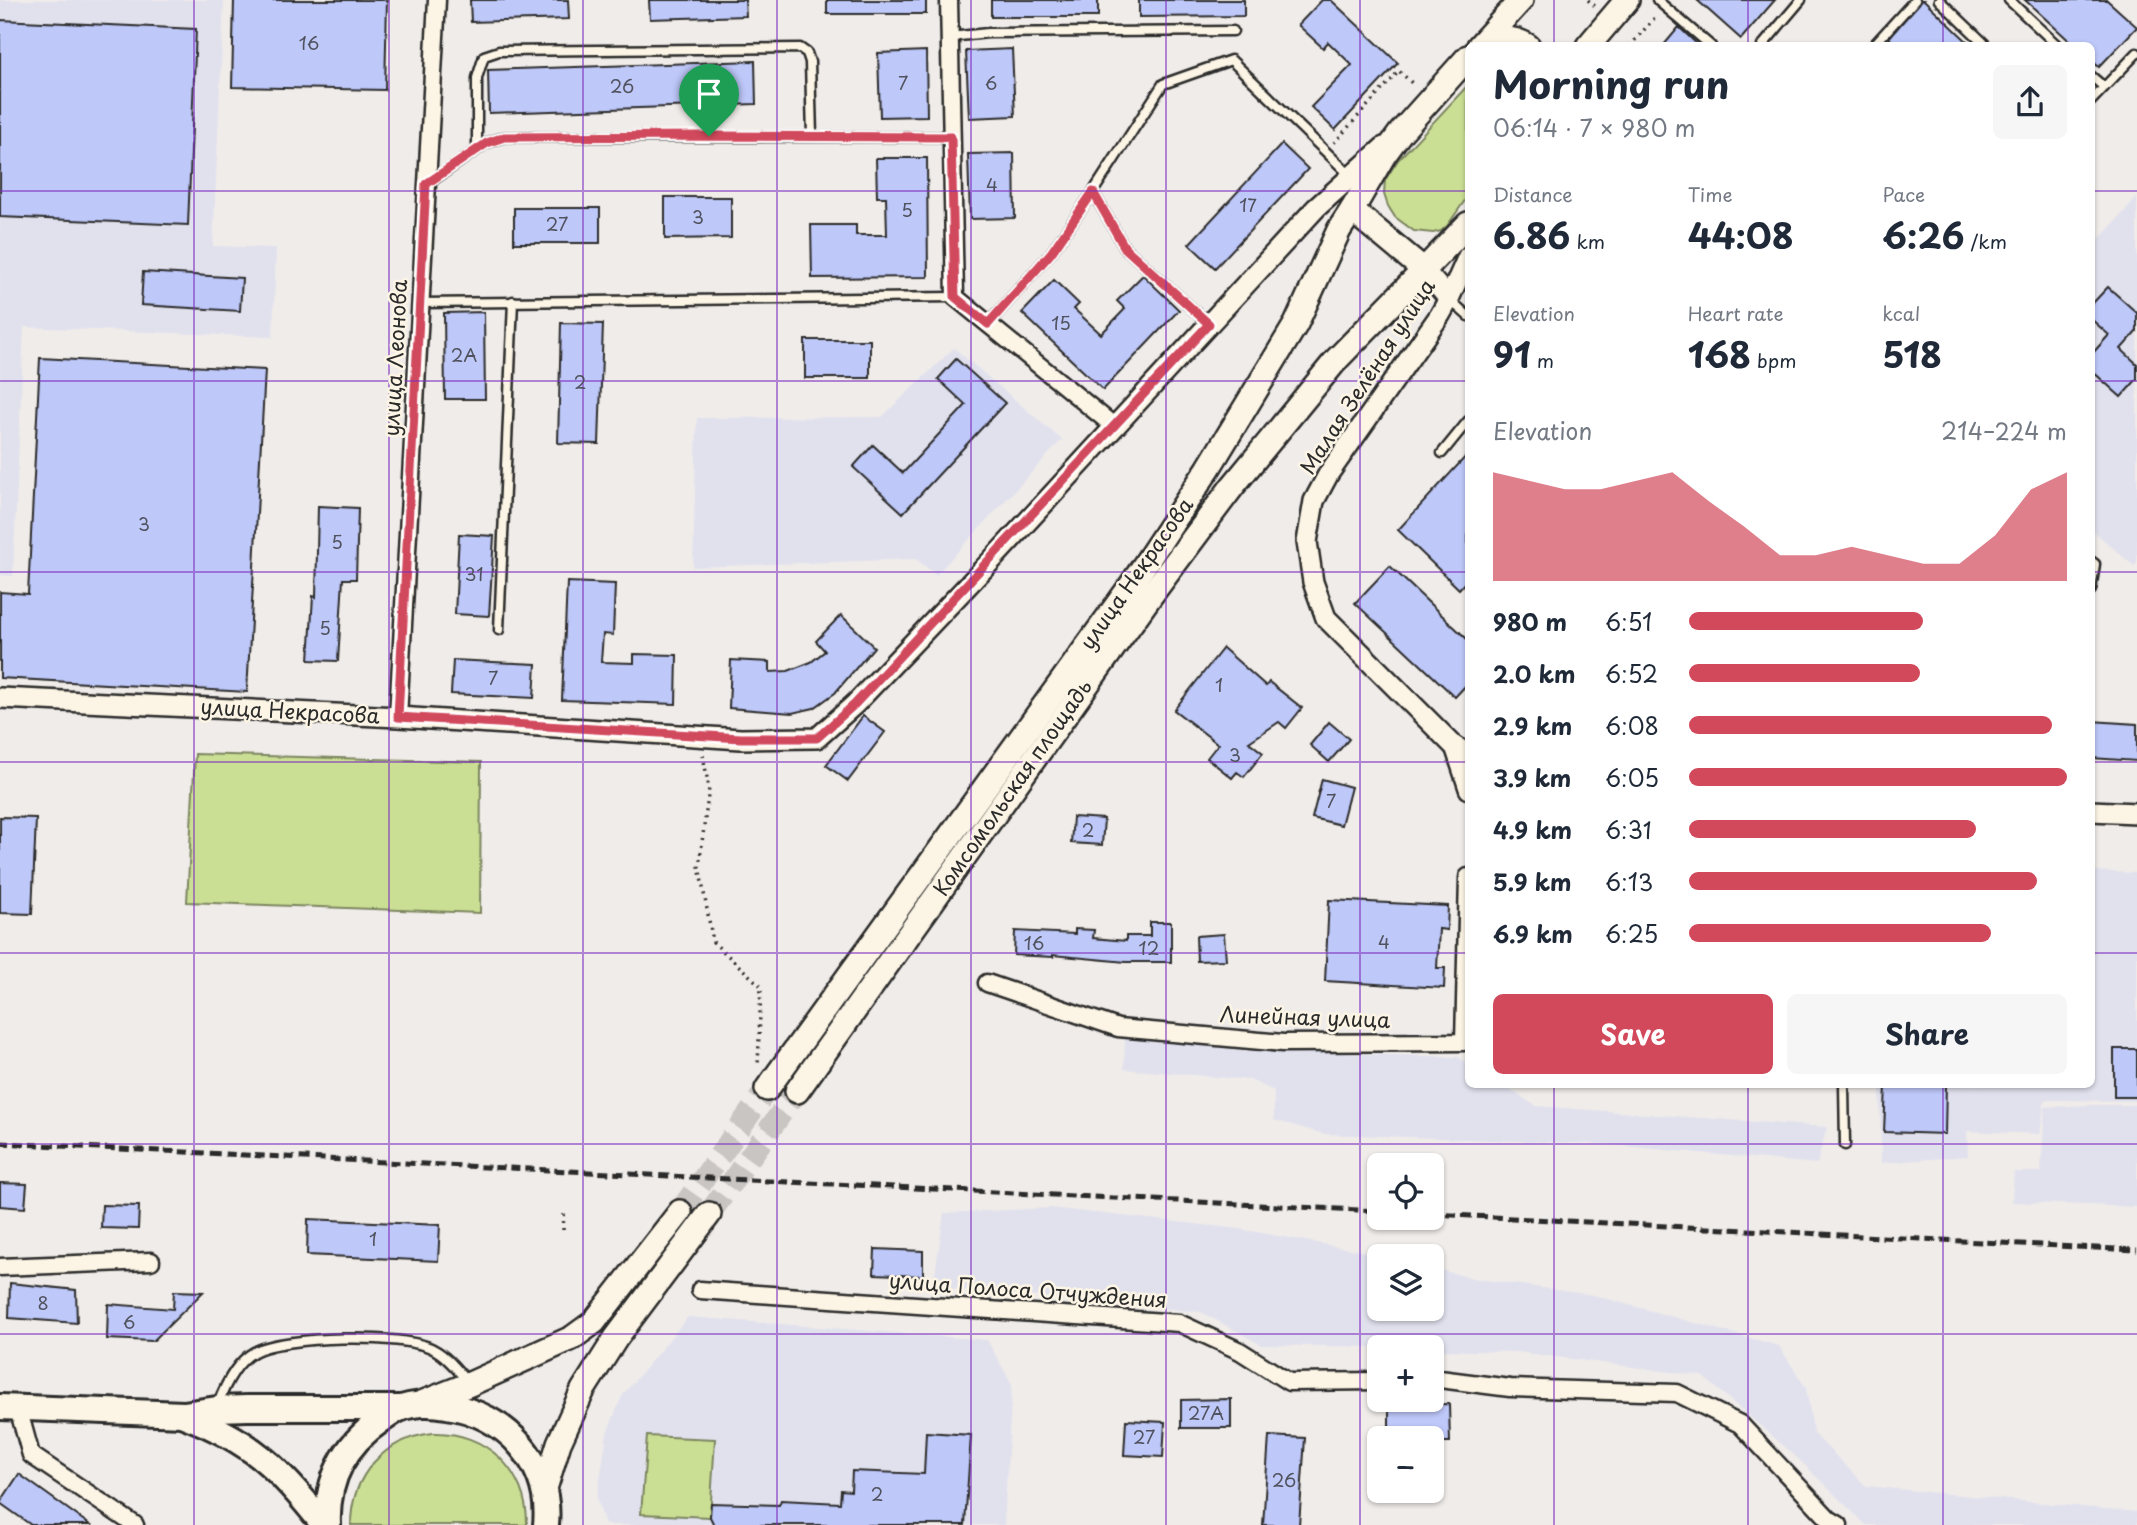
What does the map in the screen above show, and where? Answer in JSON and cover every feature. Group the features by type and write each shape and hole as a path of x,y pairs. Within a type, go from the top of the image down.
{"main road":[{"path":"1591,42 1627,0"},
{"path":"1483,42 1514,2"},
{"path":"1489,42 1509,38 1518,42"},
{"name":"улица Некрасова","path":"763,1079 1130,587 1201,480 1296,324 1339,230 1384,155 1465,60"},
{"path":"1352,210 1424,270 1465,227"},
{"name":"Комсомольская площадь","path":"797,1091 1151,595 1232,487 1337,359 1424,270"},
{"path":"326,1525 331,1487 343,1457 368,1429 407,1407 470,1384 572,1338 594,1322 680,1212"},
{"path":"549,1512 559,1443 583,1390 616,1338 709,1214"},
{"path":"9,1408 184,1414 217,1409 407,1407 436,1404 463,1408 491,1419 524,1449 536,1469 549,1512"},
{"path":"184,1414 217,1427 267,1461 293,1486 326,1525"}],"street":[{"name":"улица Леонова","path":"398,717 437,0"},
{"path":"949,0 955,297 1115,427"},
{"name":"улица Некрасова","path":"0,698 398,717 699,736 817,738 855,704 1316,208 1401,132"},
{"path":"1316,208 1333,205 1352,210"},
{"name":"Малая Зелёная улица","path":"1461,750 1326,618 1313,582 1307,542 1314,501 1329,473 1450,299 1465,263"},
{"path":"1424,270 1450,299"},
{"path":"1461,750 1465,773"},
{"path":"2095,811 2137,813"},
{"name":"Линейная улица","path":"988,983 1118,1028 1283,1042 1464,1042 1465,1001"},
{"path":"0,1267 151,1261"},
{"name":"улица Полоса Отчуждения","path":"700,1290 1179,1323 1240,1351 1289,1382 1367,1381"},
{"path":"1444,1380 1510,1388 1677,1393 1740,1424 1829,1519 1839,1525"},
{"path":"9,1408 31,1455 135,1525"}],"lane":[{"path":"1657,0 1706,42"},
{"path":"1765,42 1801,0"},
{"path":"1877,42 1916,0"},
{"path":"1939,0 1983,42"},
{"path":"2009,0 2054,42"},
{"path":"950,37 988,33 1233,31"},
{"path":"477,150 477,78 484,56 499,51 800,48 807,53 810,62 812,136"},
{"path":"2095,97 2137,53"},
{"path":"988,324 1051,253 1134,132 1163,84 1231,60 1352,176"},
{"path":"2095,80 2104,88"},
{"path":"426,184 487,143 504,137 951,137"},
{"path":"1093,192 1125,248 1209,324"},
{"path":"419,303 955,297"},
{"path":"1450,299 1465,313"},
{"path":"499,629 513,301"},
{"path":"1442,453 1465,425"},
{"path":"1844,1088 1844,1145"},
{"path":"217,1409 223,1390 235,1370 250,1354 265,1346 313,1340 360,1339 404,1342 432,1348 470,1384"}],"path":[{"path":"1588,0 1599,10"},
{"path":"1634,42 1665,6"},
{"path":"1326,151 1399,71 1414,85"},
{"path":"699,736 709,788 699,866 713,942 761,986 763,1079"},
{"path":"564,1214 564,1230"}],"shaded area":[{"path":"0,0 224,0 213,246 276,248 273,337 24,327 13,576 0,575"},
{"path":"2137,198 2137,563 2134,566 2095,532 2095,244"},
{"path":"954,348 1062,440 936,575 916,559 693,567 697,418 882,417"},
{"path":"2095,871 2137,873 2137,1101 2045,1100 2040,1134 1967,1131 1968,1156 1881,1163 1880,1088 2095,1088"},
{"path":"1125,1038 1242,1050 1458,1057 1465,1062 1465,1088 1507,1088 1536,1106 1827,1127 1817,1164 1600,1144 1324,1134 1274,1120 1274,1091 1250,1080 1124,1069"},
{"path":"2137,1105 2137,1207 2012,1202 2014,1172 2041,1172 2045,1107"},
{"path":"1050,1208 1240,1229 1367,1252 1367,1321 1444,1321 1444,1271 1477,1279 1593,1295 1779,1346 1806,1388 1814,1434 1866,1486 2137,1512 2137,1525 1866,1525 1791,1452 1702,1376 1518,1352 1444,1350 1444,1335 1367,1335 1367,1347 1262,1345 1201,1312 933,1287 944,1213"},
{"path":"688,1317 987,1340 1012,1384 1004,1525 605,1525 597,1499 607,1433 622,1396"}],"green space":[{"path":"1465,88 1465,200 1441,231 1414,231 1395,217 1388,206 1384,194 1385,180 1398,160"},
{"path":"195,754 481,762 480,913 187,902"},
{"path":"433,1433 470,1439 500,1458 512,1472 520,1488 527,1525 351,1525 357,1490 374,1462 400,1443"},
{"path":"647,1436 715,1439 710,1517 641,1514"}],"building":[{"path":"234,0 387,0 385,90 232,87"},
{"path":"470,0 568,0 569,19 471,22"},
{"path":"649,0 745,0 746,16 650,19"},
{"path":"827,0 926,0 926,14 827,14"},
{"path":"991,0 1098,0 1098,17 991,17"},
{"path":"1139,0 1244,0 1244,16 1139,17"},
{"path":"1322,0 1331,0 1398,63 1335,130 1311,107 1352,65 1328,42 1323,48 1298,25"},
{"path":"1697,0 1775,0 1741,39"},
{"path":"1921,0 1924,0 1968,42 1893,42 1889,38"},
{"path":"2025,0 2107,0 2137,27 2099,67 2095,64 2095,42 2071,42"},
{"path":"0,20 196,29 188,225 0,217"},
{"path":"1679,27 1695,42 1666,42"},
{"path":"1012,49 1015,116 969,118 966,51"},
{"path":"926,51 927,116 880,117 878,53"},
{"path":"755,61 756,104 489,113 488,70"},
{"path":"1282,144 1308,169 1215,268 1189,244"},
{"path":"1014,153 1015,218 970,219 968,154"},
{"path":"876,158 927,158 928,277 812,278 811,225 856,225 856,235 887,235 886,197 877,197"},
{"path":"665,197 731,197 731,238 665,239"},
{"path":"514,208 600,208 600,243 514,243"},
{"path":"143,272 242,278 240,311 141,305"},
{"path":"1143,275 1179,310 1103,390 1022,313 1054,280 1079,304 1074,309 1101,334 1125,309 1117,301"},
{"path":"2108,287 2137,313 2137,331 2121,349 2137,364 2137,379 2121,397 2095,374 2095,351 2109,335 2095,323 2095,301"},
{"path":"484,312 485,399 445,399 444,313"},
{"path":"561,323 603,324 599,444 558,443"},
{"path":"805,340 870,340 870,378 805,378"},
{"path":"40,358 265,370 247,692 0,678 0,592 28,594"},
{"path":"956,359 1005,403 903,513 853,467 873,445 903,473 966,405 938,379"},
{"path":"1465,457 1465,582 1459,589 1398,530"},
{"path":"318,506 358,508 356,579 343,579 338,661 309,660 313,596 316,597"},
{"path":"459,534 494,536 489,616 455,614"},
{"path":"1390,566 1465,637 1465,686 1455,697 1355,603"},
{"path":"567,582 615,584 613,635 603,634 601,662 634,663 634,654 677,655 676,704 562,700"},
{"path":"841,615 874,647 835,693 814,708 792,713 729,708 731,660 770,662 770,672 788,671 811,662 825,651 816,641"},
{"path":"1223,648 1266,686 1269,682 1302,708 1286,728 1279,722 1249,742 1263,753 1244,777 1237,772 1232,778 1207,758 1218,744 1174,710"},
{"path":"453,660 536,664 534,698 451,694"},
{"path":"863,716 885,732 848,781 826,765"},
{"path":"2095,721 2137,724 2137,761 2095,758"},
{"path":"1329,722 1349,739 1329,762 1310,745"},
{"path":"1322,779 1351,787 1341,825 1312,818"},
{"path":"0,817 36,818 32,914 0,913"},
{"path":"1073,817 1104,819 1102,845 1071,843"},
{"path":"1329,900 1448,906 1447,930 1439,929 1437,968 1445,968 1444,988 1325,981"},
{"path":"1150,922 1171,922 1171,962 1014,955 1015,931 1075,934 1075,929 1094,930 1093,938 1126,941 1126,936 1150,936"},
{"path":"1224,934 1226,960 1197,961 1196,936"},
{"path":"2114,1049 2137,1049 2137,1097 2114,1097"},
{"path":"1886,1088 1946,1088 1945,1134 1884,1132"},
{"path":"0,1183 27,1184 25,1208 0,1206"},
{"path":"102,1205 139,1206 138,1229 101,1228"},
{"path":"308,1219 440,1225 438,1261 307,1255"},
{"path":"875,1249 923,1251 923,1276 874,1274"},
{"path":"10,1283 76,1290 77,1323 9,1318"},
{"path":"174,1291 203,1292 153,1341 107,1339 108,1304 173,1309"},
{"path":"1231,1399 1231,1428 1181,1428 1181,1400"},
{"path":"1444,1404 1449,1404 1450,1442 1444,1442 1444,1426 1389,1426 1389,1412 1444,1412"},
{"path":"1126,1420 1165,1422 1163,1457 1124,1455"},
{"path":"926,1432 971,1435 965,1525 714,1525 710,1517 711,1503 779,1505 781,1500 840,1503 841,1490 851,1491 852,1471 924,1474"},
{"path":"1269,1436 1305,1438 1299,1525 1263,1525"},
{"path":"19,1474 90,1525 31,1525 0,1503"}],"tunnel":[{"path":"680,1212 767,1089"},
{"path":"709,1214 797,1091"}],"railway":[{"path":"0,1143 1367,1210"},
{"path":"1444,1215 2137,1250"}],"route":[{"path":"709,136 951,137 955,297 988,324 1051,253 1093,192 1125,248 1209,324 991,561 855,704 817,738 741,738 398,717 426,184 487,143 504,137 709,136"}]}
